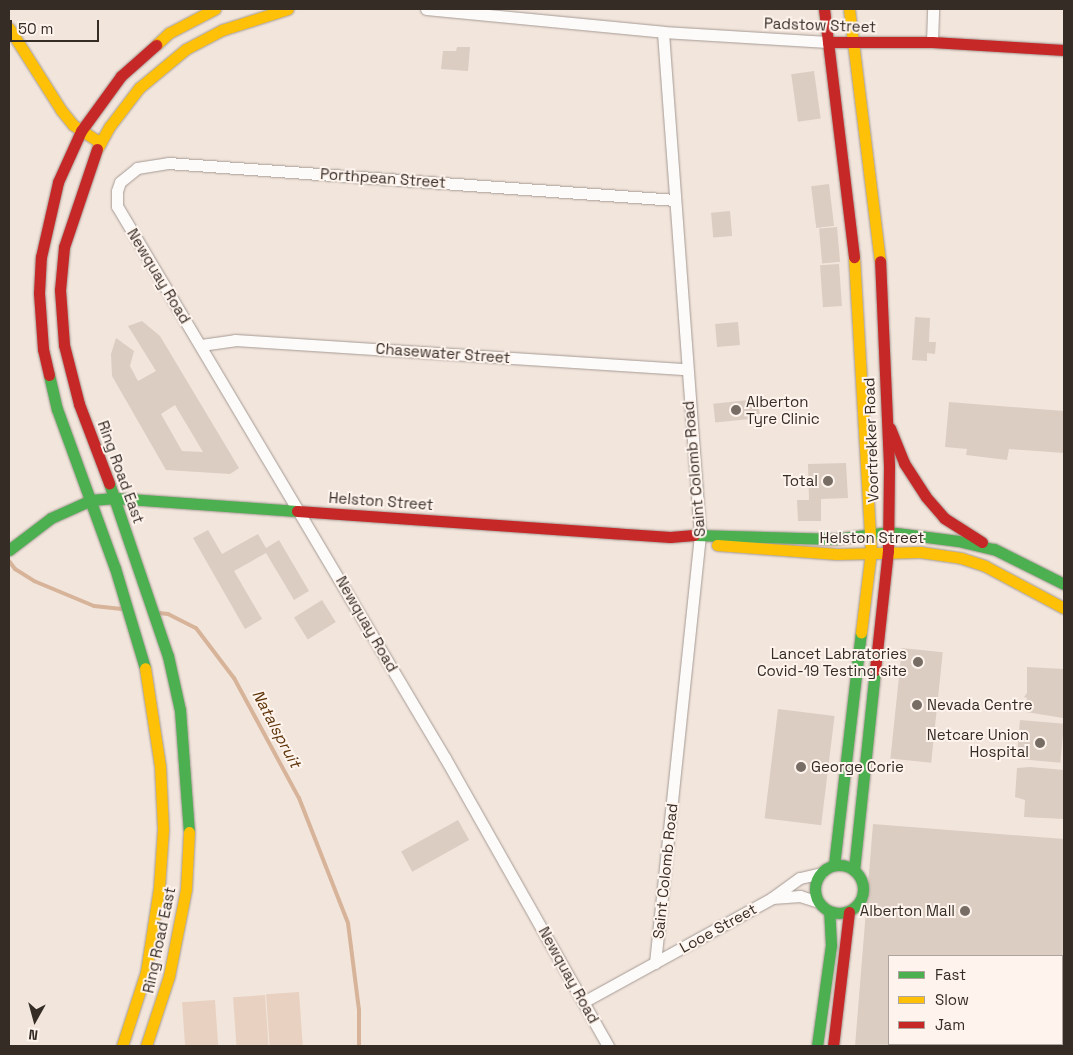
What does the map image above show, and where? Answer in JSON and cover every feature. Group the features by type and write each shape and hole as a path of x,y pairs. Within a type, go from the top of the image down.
{"main road":[{"name":"Ring Road East","path":"146,1046 169,976 173,889 163,829 160,766 143,658 115,568 57,409 43,350 39,293 42,257 58,182 81,131 121,76 170,33 215,9"},
{"name":"Ring Road East","path":"122,1046 173,889 189,833 185,764 180,710 168,656 115,498 79,404 64,345 60,290 64,247 80,190 101,143 138,88 186,49 222,30 288,9"},
{"name":"Voortrekker Road","path":"824,9 857,280 871,532 871,551 834,865"},
{"name":"Voortrekker Road","path":"849,9 879,249 888,532 888,551 854,870"},
{"path":"9,28 61,110 81,131 101,143"},
{"name":"Padstow Street","path":"828,42 932,42 1064,50"},
{"path":"885,414 904,463 926,497 944,518 994,550"},
{"name":"Helston Street","path":"9,550 51,518 91,500 115,498 670,537 837,554 888,551 944,556 985,566 1064,608"},
{"name":"Helston Street","path":"700,540 835,539 871,532 888,532 958,541 994,550 1064,584"},
{"path":"834,865 854,870 862,880 864,893 859,904 849,912 829,912 818,902 816,882 821,873 834,865"},
{"path":"817,1046 831,945 829,912"},
{"path":"832,1046 849,912"}],"street":[{"name":"Padstow Street","path":"426,9 663,32 828,42"},
{"path":"932,9 932,42"},
{"name":"Saint Colomb Road","path":"655,964 700,540 686,369 676,200 663,32"},
{"name":"Porthpean Street","path":"117,206 120,182 128,173 148,164 168,163 676,200"},
{"name":"Newquay Road","path":"117,206 301,511 585,1001 608,1046"},
{"name":"Chasewater Street","path":"200,345 235,340 686,369"},
{"name":"Looe Street","path":"585,1001 772,898 800,878 821,873"},
{"name":"Looe Street","path":"772,898 800,896 818,902"}],"shaded area":[{"path":"299,992 303,1046 270,1046 266,994"},
{"path":"265,995 269,1046 236,1046 233,997"},
{"path":"215,1000 218,1046 185,1046 182,1002"}],"building":[{"path":"457,47 470,47 468,71 441,69 443,51 456,51"},
{"path":"814,71 821,119 798,122 791,74"},
{"path":"829,184 834,226 816,228 811,186"},
{"path":"730,211 732,236 713,238 711,213"},
{"path":"837,227 840,262 822,263 819,229"},
{"path":"839,264 842,306 823,307 820,265"},
{"path":"915,317 930,318 929,342 936,342 935,354 927,353 927,361 912,360"},
{"path":"142,321 160,336 239,468 230,474 166,470 112,376 111,354 116,338 134,351 130,366 138,381 156,371 128,326","holes":["175,405 203,452 182,451 161,414"]},
{"path":"738,322 740,345 717,347 715,324"},
{"name":"Alberton Tyre Clinic","path":"758,399 760,418 715,423 713,404"},
{"path":"949,402 1064,411 1064,453 1009,449 1007,460 966,455 967,449 945,447"},
{"name":"Total","path":"846,463 848,498 821,499 821,521 798,521 797,500 809,500 808,464"},
{"path":"208,530 222,554 258,534 266,548 279,540 309,591 294,600 266,553 234,571 262,619 245,629 193,538"},
{"path":"322,600 336,622 308,640 294,617"},
{"name":"Nevada Centre","path":"902,648 943,652 931,763 890,758"},
{"path":"1027,667 1064,669 1063,718 1026,712 1027,698 1024,697 1027,693"},
{"name":"George Corie","path":"778,709 835,716 821,825 765,818"},
{"path":"1020,720 1064,724 1060,763 1017,759"},
{"path":"1030,767 1064,770 1064,819 1024,817 1025,800 1015,797 1017,768"},
{"path":"458,820 469,840 412,872 401,852"},
{"name":"Alberton Mall","path":"873,824 1064,839 1063,1036 1063,955 888,955 888,1045 1062,1046 855,1046"}],"waterway":[{"name":"Natalspruit","path":"9,561 15,569 34,581 94,606 122,609"},
{"name":"Natalspruit","path":"159,613 168,614 196,628 234,678 299,798 348,923 359,1010 359,1046"}],"traffic: fast":[{"path":"49,375 57,409 115,568 145,668"},
{"path":"109,483 168,656 180,710 189,832"},
{"path":"9,550 51,518 91,500 115,498 297,511"},
{"path":"694,535 835,539 888,532 958,541 994,549 1064,584"},
{"path":"834,865 861,632"},
{"path":"854,870 875,670"},
{"path":"834,865 844,865 853,869 859,875 862,880 863,889 862,898 853,909 844,913 834,913 825,909 819,903 815,894 815,884 819,875 825,869 834,865"},
{"path":"817,1046 831,945 829,912"}],"traffic: slow":[{"path":"156,45 169,33 215,9"},
{"path":"97,149 110,126 139,88 186,49 222,30 288,9"},
{"path":"849,9 880,261"},
{"path":"9,28 61,110 73,125 101,143"},
{"path":"854,257 871,551 861,632"},
{"path":"717,545 837,554 920,552 961,558 985,566 1064,608"},
{"path":"122,1046 146,972 159,888 163,829 160,766 145,668"},
{"path":"146,1046 169,976 186,889 189,832"}],"traffic: jam":[{"path":"824,9 854,257"},
{"path":"828,42 932,42 1064,50"},
{"path":"49,375 43,349 39,293 41,257 58,182 81,131 121,76 156,45"},
{"path":"97,149 64,247 60,290 64,345 79,404 109,483"},
{"path":"875,670 888,551 889,465 880,261"},
{"path":"890,428 904,463 926,497 944,518 982,542"},
{"path":"297,511 670,537 694,535"},
{"path":"833,1046 849,912"}],"place":[{"name":"Alberton Tyre Clinic","path":"736,410"},
{"name":"Total","path":"828,481"},
{"name":"Lancet Labratories Covid-19 Testing site","path":"918,662"},
{"name":"Nevada Centre","path":"917,705"},
{"name":"Netcare Union Hospital","path":"1040,743"},
{"name":"George Corie","path":"801,767"},
{"name":"Alberton Mall","path":"965,911"}]}
